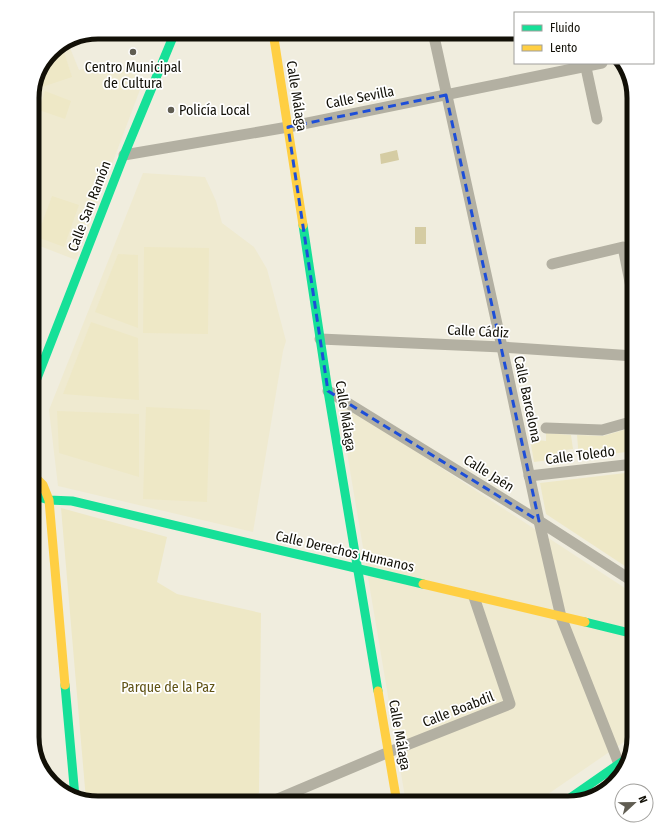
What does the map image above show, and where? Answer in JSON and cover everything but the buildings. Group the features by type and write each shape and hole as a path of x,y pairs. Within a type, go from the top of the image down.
{"street":[{"name":"Calle San Ramón","path":"39,373 124,156 172,39"},
{"name":"Calle Málaga","path":"274,39 328,391 396,796"},
{"name":"Calle Barcelona","path":"434,39 561,618 621,764"},
{"name":"Calle Sevilla","path":"124,156 288,127 586,65"},
{"path":"586,65 597,119"},
{"path":"552,264 623,247 627,254"},
{"name":"Calle Cádiz","path":"320,339 502,347 627,356"},
{"name":"Calle Jaén","path":"328,391 539,521 627,578"},
{"name":"Calle Toledo","path":"546,428 602,430 627,423"},
{"name":"Calle Toledo","path":"529,476 627,465"},
{"path":"39,481 43,485 49,500 75,792"},
{"name":"Calle Derechos Humanos","path":"39,497 49,500 72,501 627,632"},
{"name":"Calle Boabdil","path":"285,796 389,752 510,704 474,597"},
{"path":"576,795 617,770"}],"highlighted area":[{"path":"446,95 539,521 328,391 288,127"}],"shaded area":[{"path":"69,46 79,70 104,62 144,79 76,260 39,246 39,94 45,72 51,62"},
{"path":"397,150 399,160 381,164 380,154"},
{"path":"143,173 205,177 216,201 222,223 254,247 267,269 286,341 283,351 253,532 58,486 49,410"},
{"path":"415,227 426,227 426,244 415,244"},
{"path":"348,407 627,589 627,740 545,796 405,796 340,411"}],"green space":[{"path":"63,51 72,77 40,88 45,72 51,62"},
{"path":"45,91 71,101 65,119 39,110"},
{"path":"52,196 79,205 64,247 39,238 39,232"},
{"path":"144,247 209,248 208,334 143,333"},
{"path":"118,254 138,255 138,328 95,312"},
{"path":"91,322 138,338 139,400 63,394"},
{"path":"146,407 210,410 207,502 143,499"},
{"path":"57,411 139,414 139,477 59,453"},
{"path":"627,429 627,452 579,458 577,435 603,436"},
{"path":"546,433 571,435 573,449 557,451 558,459 534,462 530,439 546,441"},
{"path":"627,473 627,567 546,514 540,483"},
{"name":"Parque de la Paz","path":"61,508 167,537 157,582 177,594 261,613 259,793 252,796 98,796 86,794"}],"traffic: fast":[{"path":"39,373 124,155 172,39"},
{"path":"303,225 328,391 378,691"},
{"path":"39,497 49,500 72,501 423,584"},
{"path":"585,622 627,632"},
{"path":"65,685 75,792"},
{"path":"574,795 621,762"}],"traffic: slow":[{"path":"274,39 303,225"},
{"path":"39,481 43,485 49,500 65,685"},
{"path":"423,584 585,622"},
{"path":"378,691 396,796"}],"place":[{"name":"Centro Municipal de Cultura","path":"133,52"},
{"name":"Policía Local","path":"171,110"}]}
